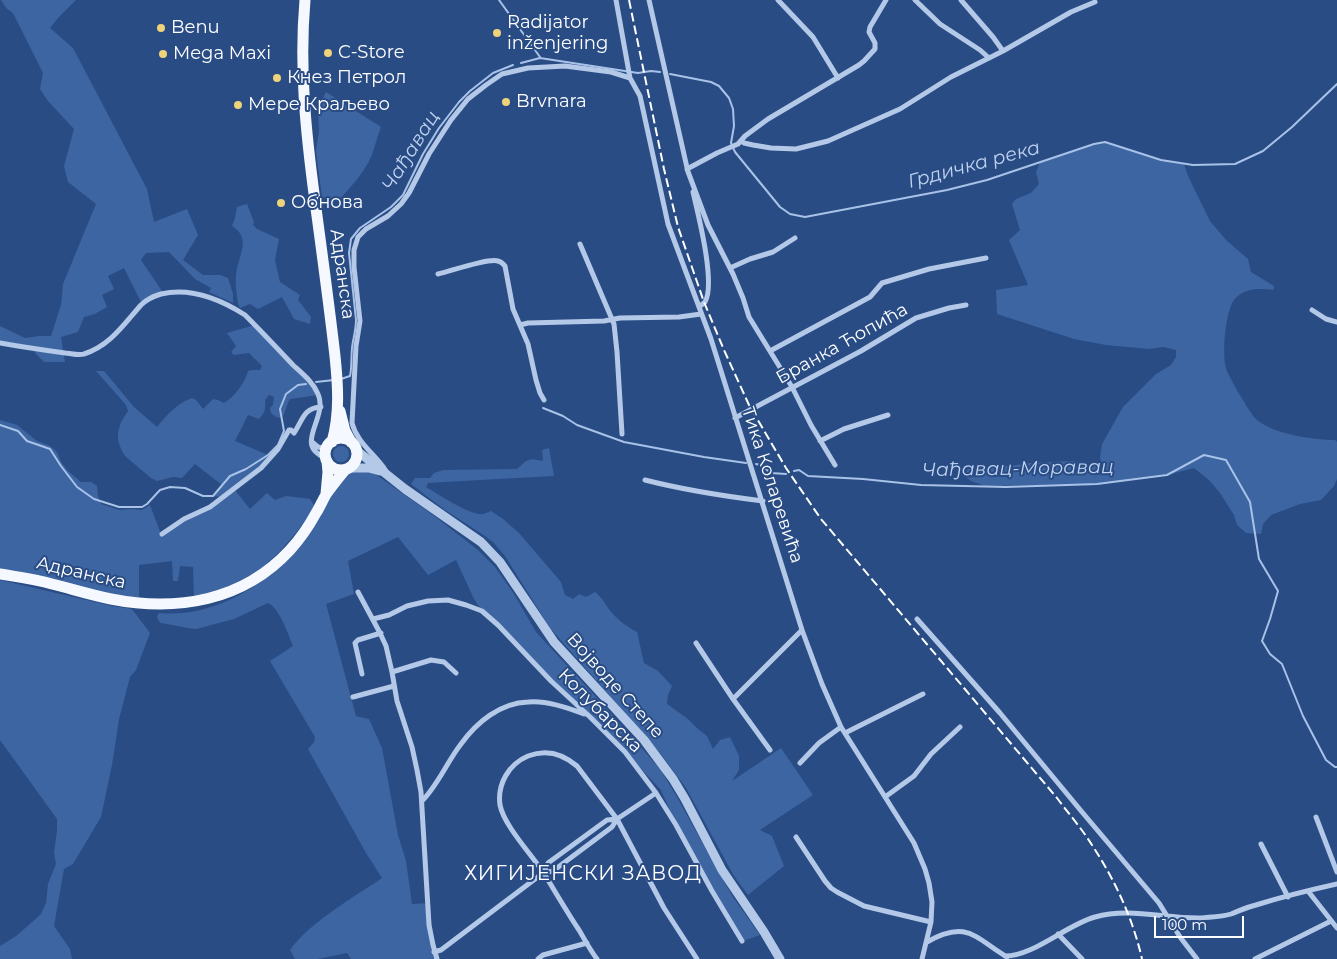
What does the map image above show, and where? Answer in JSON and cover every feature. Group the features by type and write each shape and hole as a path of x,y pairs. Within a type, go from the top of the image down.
{"main road":[{"name":"Адранска","path":"306,0 303,41 304,104 310,162 337,379 338,404 342,424 354,446"},
{"name":"Адранска","path":"326,494 328,452 334,434 338,404"},
{"path":"343,438 354,446 357,456 355,462 347,469 335,468 328,452 337,439 343,438"},
{"name":"Адранска","path":"0,574 22,577 104,598 139,603 180,604 218,596 238,589 278,562 307,529 326,494 347,469"},
{"name":"Адранска","path":"0,567 22,577"}],"street":[{"name":"Тика Коларевића","path":"616,0 630,77 640,96 668,224 711,339 802,630 822,684 841,727 914,843 925,869 931,895 931,922 922,959"},
{"path":"649,0 709,270 707,294 704,302 699,307"},
{"path":"778,0 813,37 838,78"},
{"path":"687,169 735,146 768,119 864,61 875,49 875,44 869,32 870,27 886,0"},
{"path":"915,0 940,24 989,58"},
{"path":"961,0 1003,51"},
{"path":"741,141 752,145 796,148 828,141 900,109 951,77 1003,51 1065,16 1096,2"},
{"path":"387,475 383,467 358,437 352,423 356,346 360,321 354,267 354,250 358,237 366,229 388,216 401,204 410,193 429,154 451,120 468,99 502,74 528,68 565,66 611,72 630,77"},
{"path":"687,169 708,225 730,268 749,317 792,387 811,425 835,465"},
{"path":"730,268 773,252 795,238"},
{"path":"580,244 614,324 622,434"},
{"path":"770,351 870,297 882,283 929,269 986,258"},
{"path":"438,274 494,261 501,262 505,266 513,309 528,344 540,393 544,400"},
{"path":"0,343 82,355 108,341 142,304 149,299 171,292 186,291 201,294 235,308 245,315 308,378 319,395 321,407 311,446 320,455 328,452"},
{"name":"Бранка Ћопића","path":"735,418 861,351 916,318 966,305"},
{"path":"1312,310 1326,319 1337,322"},
{"path":"520,325 627,318 679,317 702,314"},
{"path":"162,534 184,519 210,507 261,468 278,449 289,430 294,433 306,412 313,408 321,407"},
{"path":"820,441 844,429 888,415"},
{"path":"311,442 328,452"},
{"name":"Војводе Степе","path":"354,446 387,475 475,538 497,558 554,642 641,737 673,779 722,870 780,959"},
{"name":"Војводе Степе","path":"347,469 369,468 387,475"},
{"path":"645,480 684,490 763,501"},
{"path":"358,592 381,633 386,646 397,701 416,762 422,792 429,925 437,959"},
{"name":"Колубарска","path":"373,619 389,615 407,606 428,601 448,600 482,612 498,625 550,681 625,752 656,793 676,825 742,941"},
{"path":"917,619 1160,903 1180,937 1197,959"},
{"path":"734,699 802,630"},
{"path":"362,674 356,643 358,640 381,633"},
{"path":"696,642 770,750"},
{"path":"392,672 431,660 444,662 456,673"},
{"path":"353,698 394,686"},
{"path":"845,733 923,694"},
{"path":"422,801 430,794 461,743 489,715 511,705 528,702 569,708 590,717"},
{"path":"800,763 819,744 841,727"},
{"path":"885,797 914,776 931,754 960,727"},
{"path":"597,959 543,873 507,823 501,810 499,794 502,780 511,767 522,758 546,752 563,756 577,766 617,819 664,908 697,959"},
{"path":"434,952 441,950 543,873 553,871 612,827 617,819 656,793"},
{"path":"1316,818 1337,872"},
{"path":"543,873 548,863 607,820 617,819"},
{"path":"796,837 825,880 837,892 864,906 931,922"},
{"path":"1262,844 1288,897"},
{"path":"927,942 948,932 967,932 982,939 998,953 1007,957 1031,949 1079,922 1105,914 1120,913 1200,918 1228,914 1337,884"},
{"path":"1308,891 1337,928"},
{"path":"1255,959 1331,921"},
{"path":"1058,934 1082,959"},
{"path":"538,959 544,955 587,943"}],"shaded area":[{"path":"1,0 76,0 50,28 73,48 147,189 154,222 187,209 198,235 183,260 203,275 220,275 228,278 233,294 233,303 209,292 211,288 195,279 169,252 146,253 141,260 164,294 142,304 124,268 108,276 114,289 102,295 107,307 95,314 84,317 78,332 61,337 65,362 44,362 33,349 0,343 0,326 25,338 51,336 61,305 63,284 96,204 68,182 64,166 74,129 48,101 40,89 43,73 13,13 6,8"},
{"path":"326,92 381,127 365,169 338,201 322,197 316,151 319,131 318,109"},
{"path":"1105,142 1161,160 1184,164 1210,221 1226,240 1248,259 1251,272 1274,286 1273,290 1252,290 1238,296 1231,306 1226,323 1224,353 1227,372 1252,415 1262,424 1282,432 1315,439 1335,440 1337,442 1337,479 1334,486 1321,500 1300,504 1271,515 1263,524 1261,534 1246,533 1237,525 1234,515 1220,493 1209,480 1194,468 1167,475 1097,484 985,486 971,481 964,476 968,469 980,466 1010,466 1073,461 1090,465 1102,464 1100,458 1102,444 1123,407 1156,374 1171,365 1176,357 1176,350 1163,347 1149,349 1106,345 1074,339 997,314 996,290 1028,285 1009,240 1020,230 1012,204 1016,199 1031,193 1039,184 1036,172 1040,162"},
{"path":"247,204 254,222 253,225 257,229 279,239 275,260 280,282 300,295 298,300 311,317 310,324 294,319 282,297 258,309 250,304 240,308 236,290 236,279 243,243 242,237 232,226 237,207"},
{"path":"255,325 319,395 290,399 282,418 276,417 271,413 270,408 273,405 274,397 269,395 265,400 265,410 261,417 259,419 248,415 235,441 268,455 270,459 234,489 250,509 267,493 275,500 286,496 310,499 314,505 303,524 270,561 243,579 220,589 194,596 193,567 180,566 178,581 173,581 172,561 139,565 139,603 22,577 2,568 0,574 0,420 17,425 37,441 50,446 57,452 61,462 68,471 81,482 91,482 97,486 101,504 119,510 142,510 150,505 161,534 210,507 222,497 213,496 222,485 195,464 182,478 173,477 157,481 125,456 118,440 118,432 121,422 128,411 126,405 96,371 104,371 134,407 157,427 177,406 192,398 203,409 213,399 224,403 239,389 248,371 260,370 262,366 249,353 234,355 231,352 236,346 227,333"},
{"path":"341,446 347,448 349,454 347,460 341,462 335,460 333,454 335,448"},
{"path":"549,448 554,476 428,483 426,487 471,512 484,514 491,511 503,519 519,533 561,582 565,595 573,599 579,594 586,597 595,592 601,597 618,619 637,632 644,663 658,671 672,686 667,704 707,736 713,749 720,740 730,737 739,756 739,770 732,781 781,748 813,795 760,830 772,836 784,866 748,895 734,876 686,788 660,753 550,628 505,556 493,542 445,510 411,484 415,478 430,478 434,473 443,470 517,469 526,461 532,459 543,461 542,450"},
{"path":"347,471 371,471 433,515 478,550 495,567 514,594 536,632 660,769 733,897 760,935 743,941 676,825 661,790 482,611 474,599 456,560 428,575 398,537 348,561 354,594 326,604 356,716 369,719 382,748 398,835 406,861 412,904 430,903 435,945 439,959 351,959 347,953 318,959 295,959 290,950 309,930 333,911 382,878 308,749 314,742 315,737 270,661 293,646 289,635 280,616 268,603 234,619 196,629 161,623 157,616 159,613 201,610 222,603 261,582 279,568 307,537 335,486"},
{"path":"0,580 132,609 150,633 136,670 130,677 119,719 101,817 73,864 64,869 54,926 70,949 72,959 0,959 0,946 16,936 41,914 46,903 48,884 56,864 54,853 57,819 0,740"}],"waterway":[{"path":"499,0 540,57"},
{"name":"Грдичка река","path":"521,63 540,58 638,73 660,72"},
{"name":"Чађавац","path":"341,379 350,376 356,324 349,253 351,239 360,228 391,207 403,195 423,154 439,128 459,102 493,73 513,65"},
{"name":"Грдичка река","path":"670,74 711,82 719,86 729,98 733,109 734,126 731,143 735,152 780,207 790,214 805,217 947,190 987,180 1105,142 1161,160 1193,165 1235,164 1263,151 1292,127 1337,84"},
{"name":"Чађавац","path":"316,382 334,380"},
{"name":"Чађавац","path":"0,425 18,431 27,441 50,449 77,487 94,499 119,507 142,507 160,490 170,487 185,488 203,496 213,496 230,476 246,469 268,455 278,445 284,431 280,409 286,394 298,385 306,384"},
{"name":"Чађавац-Моравац","path":"543,408 563,416 577,425 624,442 746,463"},
{"name":"Чађавац-Моравац","path":"794,471 799,470 808,476 921,485 1006,487 1097,484 1167,475 1204,455 1226,460 1250,502 1259,559 1278,591 1262,641 1270,654 1282,664 1303,716 1326,760 1337,767"},
{"name":"Чађавац-Моравац","path":"756,464 771,473 786,474"}],"railway":[{"path":"629,0 678,227 704,302 749,405 786,468 821,519 1057,798 1084,833 1108,872 1122,900 1134,929 1142,959"}],"place":[{"name":"Benu","path":"161,28"},
{"name":"Radijator inženjering","path":"497,33"},
{"name":"C-Store","path":"328,53"},
{"name":"Mega Maxi","path":"163,54"},
{"name":"Кнез Петрол","path":"277,78"},
{"name":"Brvnara","path":"506,102"},
{"name":"Мере Краљево","path":"238,105"},
{"name":"Обнова","path":"281,203"}],"district":[{"name":"ХИГИЈЕНСКИ ЗАВОД","path":"583,874"}]}
